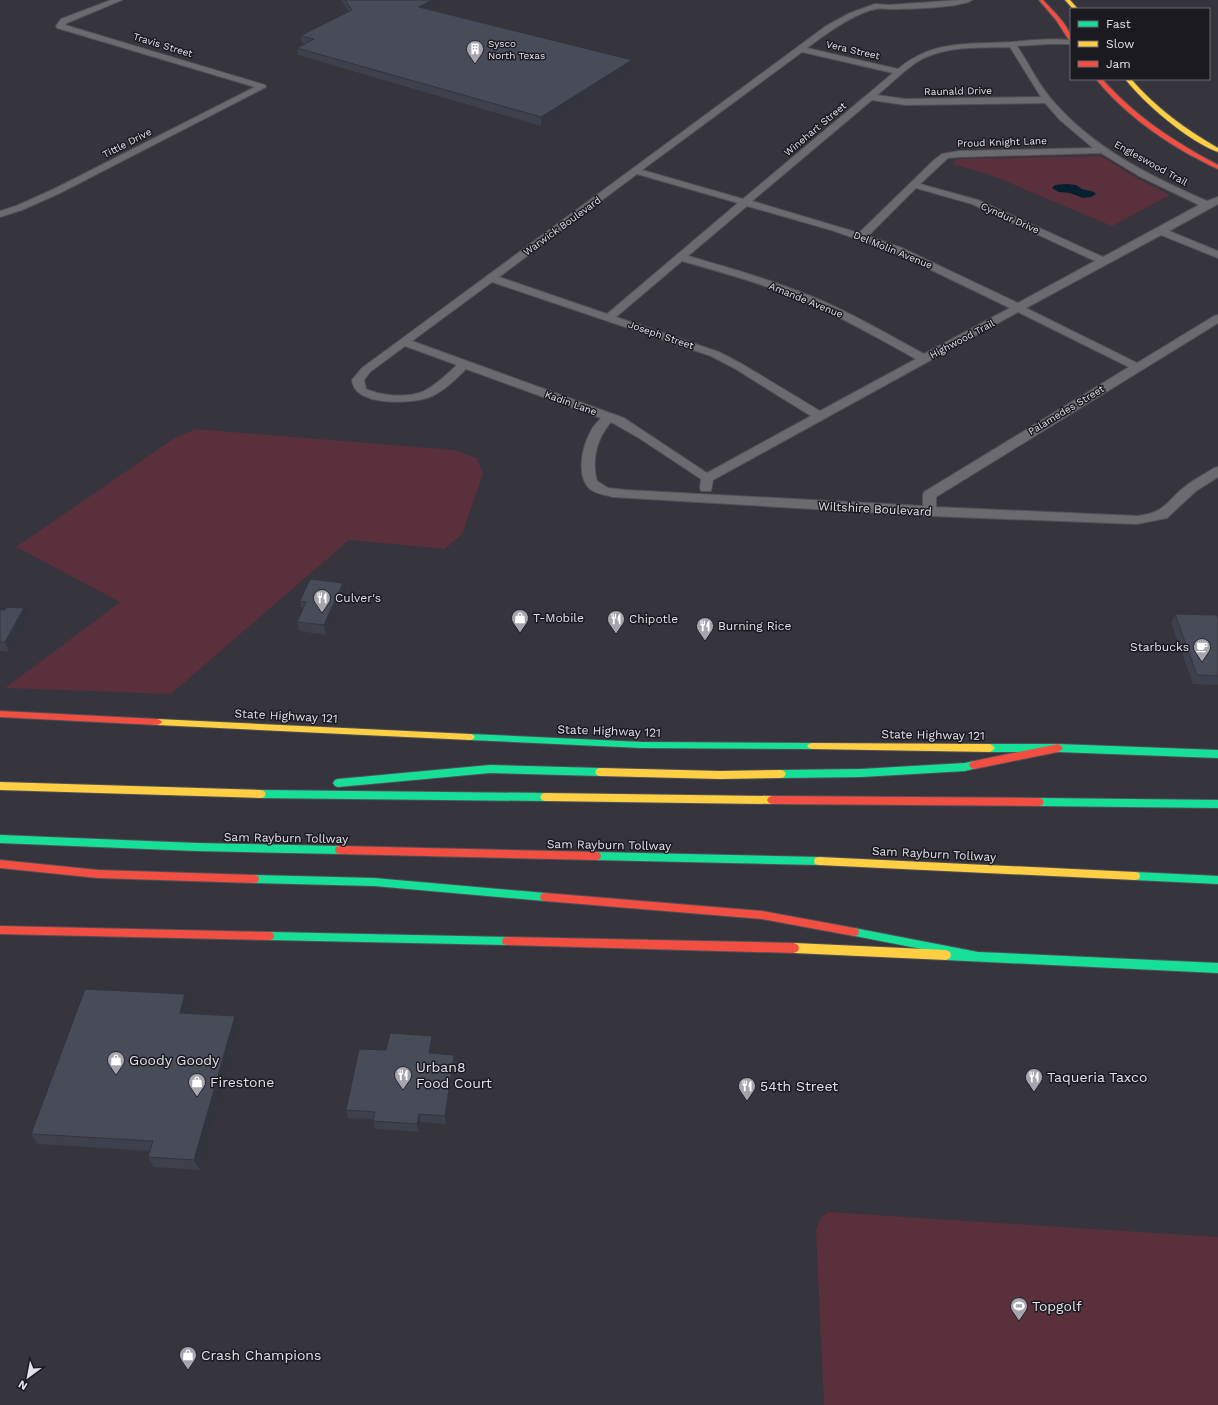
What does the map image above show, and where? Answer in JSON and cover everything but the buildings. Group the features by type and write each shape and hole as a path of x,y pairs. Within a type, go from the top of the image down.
{"main road":[{"path":"1041,0 1058,19 1070,38"},
{"path":"1067,0 1075,8"},
{"path":"1101,80 1119,104 1144,125 1173,144 1218,167"},
{"path":"1129,80 1146,100 1158,111 1187,132 1218,150"},
{"name":"State Highway 121","path":"0,714 642,745 1058,748 1218,754"},
{"path":"218,794 490,769 720,776 861,773 965,767 1058,748"},
{"path":"0,786 218,794 1218,804"},
{"name":"Sam Rayburn Tollway","path":"0,839 244,848 862,862 1218,880"},
{"path":"0,864 98,874 374,882 762,914 974,955"},
{"path":"0,930 763,946 974,955 1218,968"}],"street":[{"name":"Travis Street","path":"118,0 64,21 60,26 262,87"},
{"name":"Warwick Boulevard","path":"465,364 434,389 422,396 406,398 385,397 368,394 358,386 360,375 371,366 840,21 875,3 889,7 958,3 968,0"},
{"name":"Winehart Street","path":"608,318 899,72 918,58 937,51 960,47 1070,40"},
{"name":"Engleswood Trail","path":"1012,44 1047,100 1076,128 1104,150 1148,177 1207,205"},
{"name":"Vera Street","path":"801,49 899,72"},
{"name":"Tittle Drive","path":"0,214 19,208 57,191 262,87"},
{"name":"Raunald Drive","path":"870,97 905,102 1047,100"},
{"name":"Proud Knight Lane","path":"861,237 941,158 952,154 1104,150"},
{"name":"Del Molin Avenue","path":"635,171 861,237 915,257 1137,367"},
{"name":"Cyndur Drive","path":"914,184 975,202 1103,261"},
{"name":"Highwood Trail","path":"706,478 1103,261 1218,200"},
{"path":"1161,231 1218,255"},
{"name":"Amande Avenue","path":"680,257 766,283 807,298 838,312 924,359"},
{"name":"Joseph Street","path":"490,278 715,354 738,366 820,416"},
{"name":"Palamedes Street","path":"930,512 929,495 1218,318"},
{"name":"Kadin Lane","path":"404,342 629,426 706,478"},
{"name":"Wiltshire Boulevard","path":"608,417 595,434 590,451 588,472 590,480 594,485 606,491 618,493 706,500 930,512 1147,520 1162,515 1191,488 1218,471"},
{"path":"706,478 706,500"}],"shaded area":[{"path":"1101,156 1140,180 1170,195 1112,226 988,174 952,164 957,159"},
{"path":"196,429 454,450 477,458 483,474 462,534 445,549 349,540 171,694 5,688 120,602 16,547 176,437"},
{"name":"Topgolf","path":"828,1212 1218,1237 1218,1405 824,1405 816,1231 820,1220"}],"water":[{"path":"1055,185 1076,185 1096,194 1091,197 1083,198 1070,193 1059,192 1052,188"}],"traffic: fast":[{"path":"470,737 642,745 812,746"},
{"path":"990,748 1058,748 1218,754"},
{"path":"781,774 861,773 965,767 974,765"},
{"path":"338,783 490,769 600,772"},
{"path":"261,794 545,797"},
{"path":"1039,802 1218,804"},
{"path":"0,839 196,847 340,850"},
{"path":"596,856 819,861"},
{"path":"1135,876 1218,880"},
{"path":"254,879 374,882 545,897"},
{"path":"854,932 974,955"},
{"path":"269,936 507,941"},
{"path":"946,955 1218,968"}],"traffic: slow":[{"path":"1067,0 1075,8"},
{"path":"1129,80 1158,110 1169,119 1218,150"},
{"path":"157,722 470,737"},
{"path":"812,746 990,748"},
{"path":"600,772 720,775 781,774"},
{"path":"0,786 261,794"},
{"path":"545,797 772,800"},
{"path":"819,861 1135,876"},
{"path":"794,948 946,955"}],"traffic: jam":[{"path":"1041,0 1058,19 1070,37"},
{"path":"1100,80 1126,107 1154,130 1168,140 1218,167"},
{"path":"0,714 157,722"},
{"path":"974,765 1058,748"},
{"path":"772,800 1039,802"},
{"path":"340,850 596,856"},
{"path":"0,864 98,874 254,879"},
{"path":"545,897 762,915 854,932"},
{"path":"0,930 269,936"},
{"path":"507,941 794,948"}],"place":[{"name":"Sysco North Texas","path":"475,64"},
{"name":"Culver's","path":"322,613"},
{"name":"T-Mobile","path":"520,633"},
{"name":"Chipotle","path":"616,634"},
{"name":"Burning Rice","path":"705,641"},
{"name":"Starbucks","path":"1202,662"},
{"name":"Goody Goody","path":"116,1075"},
{"name":"Urban8 Food Court","path":"403,1090"},
{"name":"Taqueria Taxco","path":"1034,1092"},
{"name":"Firestone","path":"197,1097"},
{"name":"54th Street","path":"747,1101"},
{"name":"Topgolf","path":"1019,1321"},
{"name":"Crash Champions","path":"188,1370"}]}
